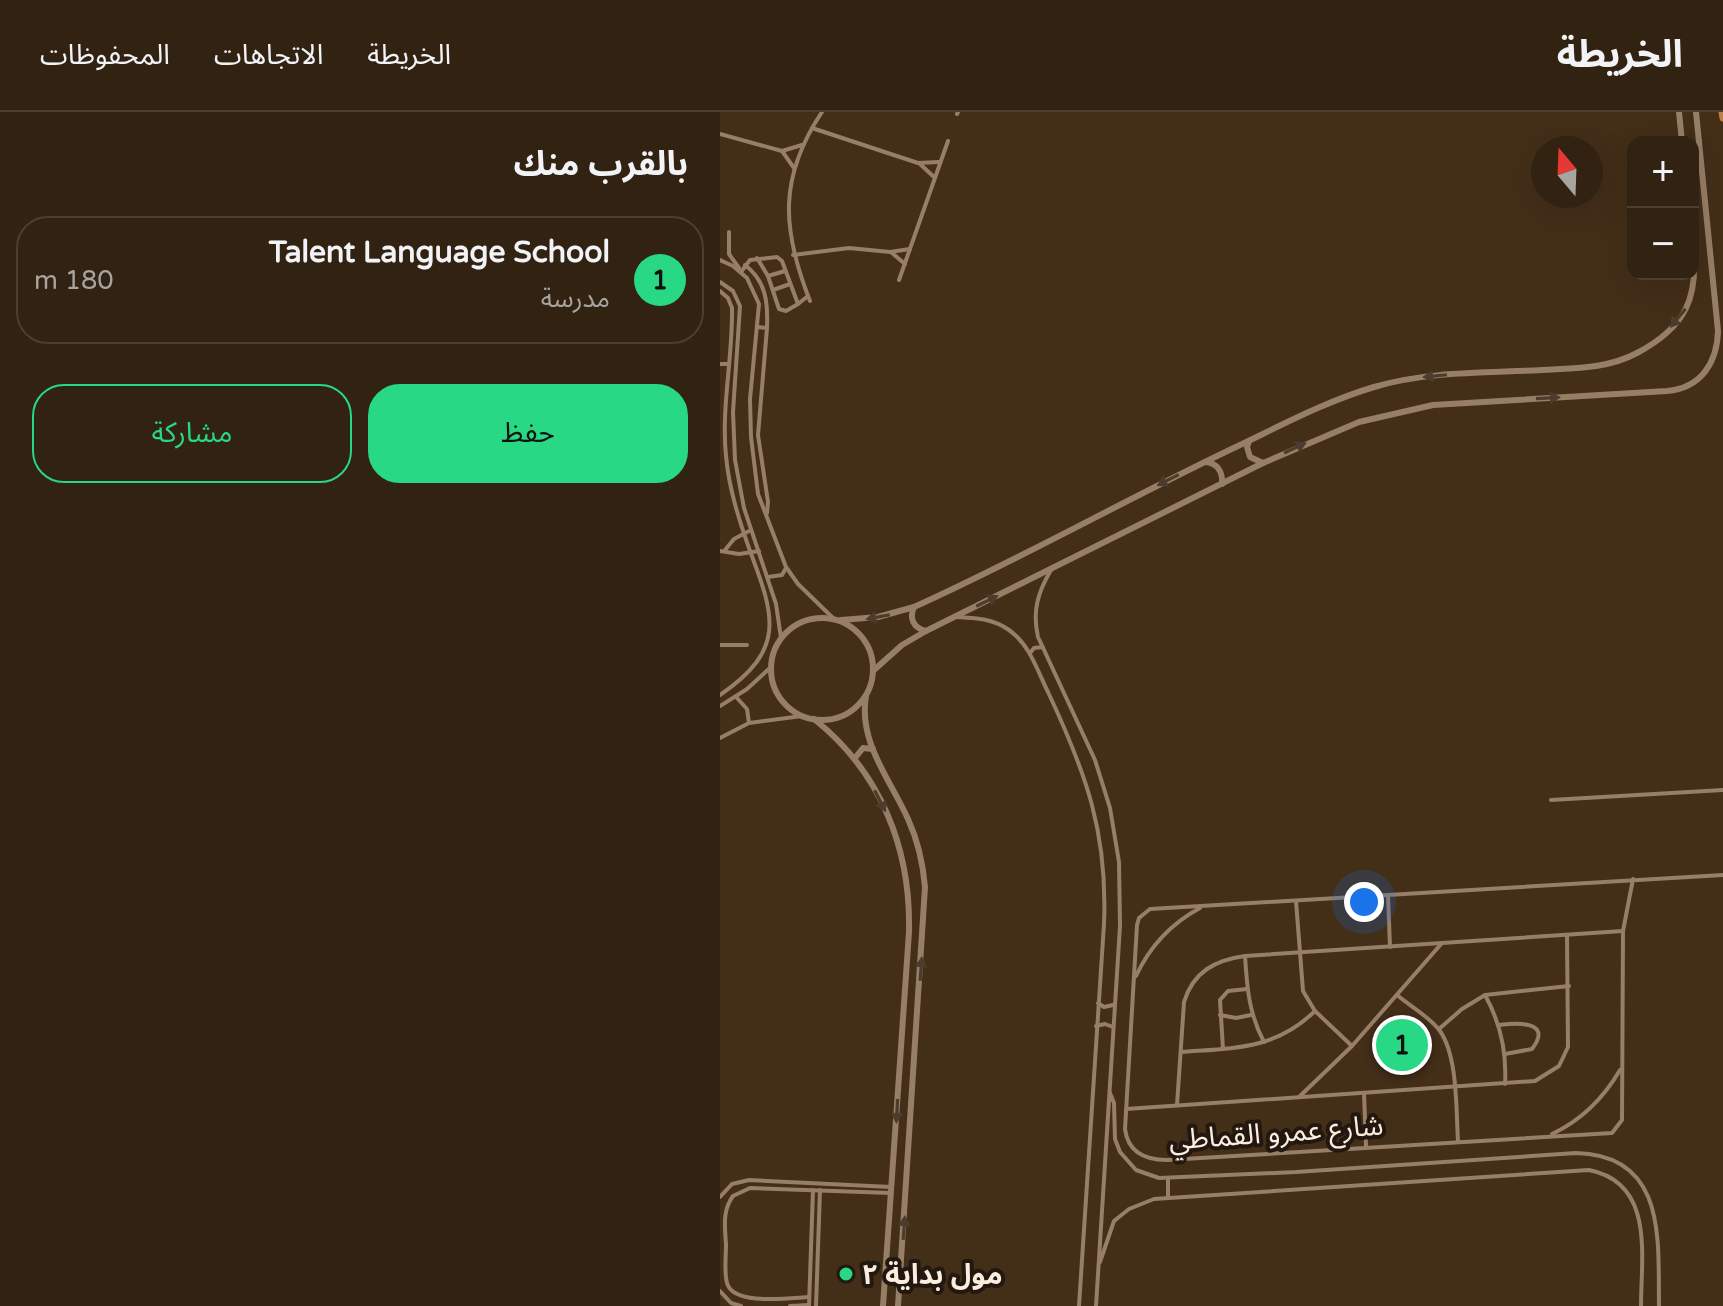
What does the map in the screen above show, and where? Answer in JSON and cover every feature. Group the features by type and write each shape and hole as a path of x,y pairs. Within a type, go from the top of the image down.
{"highway":[{"path":"1722,112 1723,118"}],"street":[{"path":"757,258 782,311 809,299 789,238 788,203 794,168 803,144 822,112"},
{"path":"1679,112 1681,136"},
{"path":"874,670 902,645 953,617 1263,463 1343,428 1408,410 1470,402 1673,391 1690,386 1700,379 1714,357 1718,331 1696,112"},
{"path":"812,128 918,163 940,162"},
{"path":"720,134 782,151 803,144"},
{"path":"899,280 948,141"},
{"path":"782,151 794,168"},
{"path":"918,163 935,177"},
{"path":"729,232 729,254 754,288 759,304 750,399 758,494 786,567 798,584 833,618"},
{"path":"793,255 849,248 890,252 910,249"},
{"path":"890,252 905,264"},
{"path":"740,271 757,258 777,257 782,261 798,304"},
{"path":"720,260 740,271"},
{"path":"745,265 759,278 767,295 758,435 768,502 766,515"},
{"path":"768,276 786,270"},
{"path":"866,696 852,711 834,719 814,719 789,708 779,696 771,667 781,638 795,625 813,618 841,620 878,617 914,607 1333,402 1396,382 1439,375 1591,367 1626,358 1658,339 1678,320 1687,308 1695,280"},
{"path":"720,282 733,291 740,306 733,436 739,484 776,604 781,638"},
{"path":"773,290 790,284"},
{"path":"720,291 728,298 732,308 725,454 734,502 769,606 766,644 750,672 720,695"},
{"path":"758,327 767,328"},
{"path":"720,364 729,367"},
{"path":"720,370 729,367"},
{"path":"1249,441 1247,451 1250,457 1263,463"},
{"path":"1205,462 1218,467 1222,484"},
{"path":"722,551 734,539 751,530"},
{"path":"722,551 759,551"},
{"path":"768,577 782,575 786,567"},
{"path":"1051,570 1039,591 1035,614 1038,637 1090,745 1114,824 1120,883 1096,1306"},
{"path":"914,607 911,613 913,622 926,631"},
{"path":"953,617 976,618 998,624 1016,636 1030,653 1077,756 1098,824 1105,891 1079,1306"},
{"path":"841,620 866,641 872,655 874,670 866,696 865,721 873,749 908,819 924,872 925,914 898,1306"},
{"path":"720,645 747,645"},
{"path":"1030,653 1036,647 1043,647"},
{"path":"720,706 736,697 771,667"},
{"path":"736,697 747,709 749,723"},
{"path":"720,738 749,723 802,716"},
{"path":"814,719 855,758 896,837 907,874 909,932 883,1306"},
{"path":"855,758 863,748 873,749"},
{"path":"1551,800 1723,790"},
{"name":"شارع عمرو القماطي","path":"1633,879 1623,931 1622,1120 1617,1130 1167,1160 1149,1159 1129,1145 1125,1129 1137,925 1144,913 1157,908 1633,879 1723,875"},
{"path":"1388,895 1390,947"},
{"path":"1296,901 1303,991 1315,1011 1352,1046"},
{"name":"شارع عمرو القماطي","path":"1135,978 1162,937 1204,906"},
{"path":"1177,1105 1184,1002 1192,982 1209,967 1245,956 1623,931"},
{"path":"1126,1109 1505,1084 1544,1077 1563,1060 1569,1040 1567,935"},
{"path":"1299,1097 1352,1046 1442,943"},
{"path":"1245,956 1251,1015 1265,1043"},
{"path":"1439,1029 1462,1009 1485,995 1569,986"},
{"path":"1223,1049 1220,1000 1224,993 1247,989"},
{"path":"1397,995 1439,1029 1450,1057 1458,1141"},
{"path":"1485,995 1499,1025 1505,1054 1505,1084"},
{"path":"1098,1003 1107,1008 1115,1004"},
{"path":"1181,1052 1265,1043 1292,1030 1315,1011"},
{"path":"1220,1015 1236,1018 1251,1015"},
{"path":"1499,1025 1526,1023 1537,1034 1532,1049 1505,1054"},
{"path":"1096,1026 1105,1024 1113,1027"},
{"path":"901,1042 908,1045 916,1043"},
{"path":"899,1067 908,1064 914,1067"},
{"name":"شارع عمرو القماطي","path":"1550,1135 1574,1122 1594,1105 1621,1068"},
{"path":"1109,1090 1114,1108 1115,1139 1124,1159 1143,1174 1168,1179 1597,1154 1617,1162 1634,1174 1651,1200 1657,1228 1659,1306"},
{"path":"1364,1093 1366,1146"},
{"path":"1098,1264 1118,1217 1141,1203 1168,1196 1562,1170 1596,1171 1620,1184 1638,1212 1641,1306"},
{"path":"1168,1179 1168,1196"},
{"path":"720,1197 732,1184 749,1180 859,1185 891,1190"},
{"path":"859,1185 859,1192"},
{"path":"809,1297 751,1299 735,1295 727,1286 723,1252 725,1215 733,1196 750,1188 859,1192 891,1190"},
{"path":"790,1306 809,1306 813,1190"},
{"path":"816,1306 820,1190"},
{"path":"720,1291 731,1303 741,1306"}],"place":[{"name":"Talent Language School","path":"1402,1045"},
{"name":"مول بداية ۲","path":"846,1274"}]}
